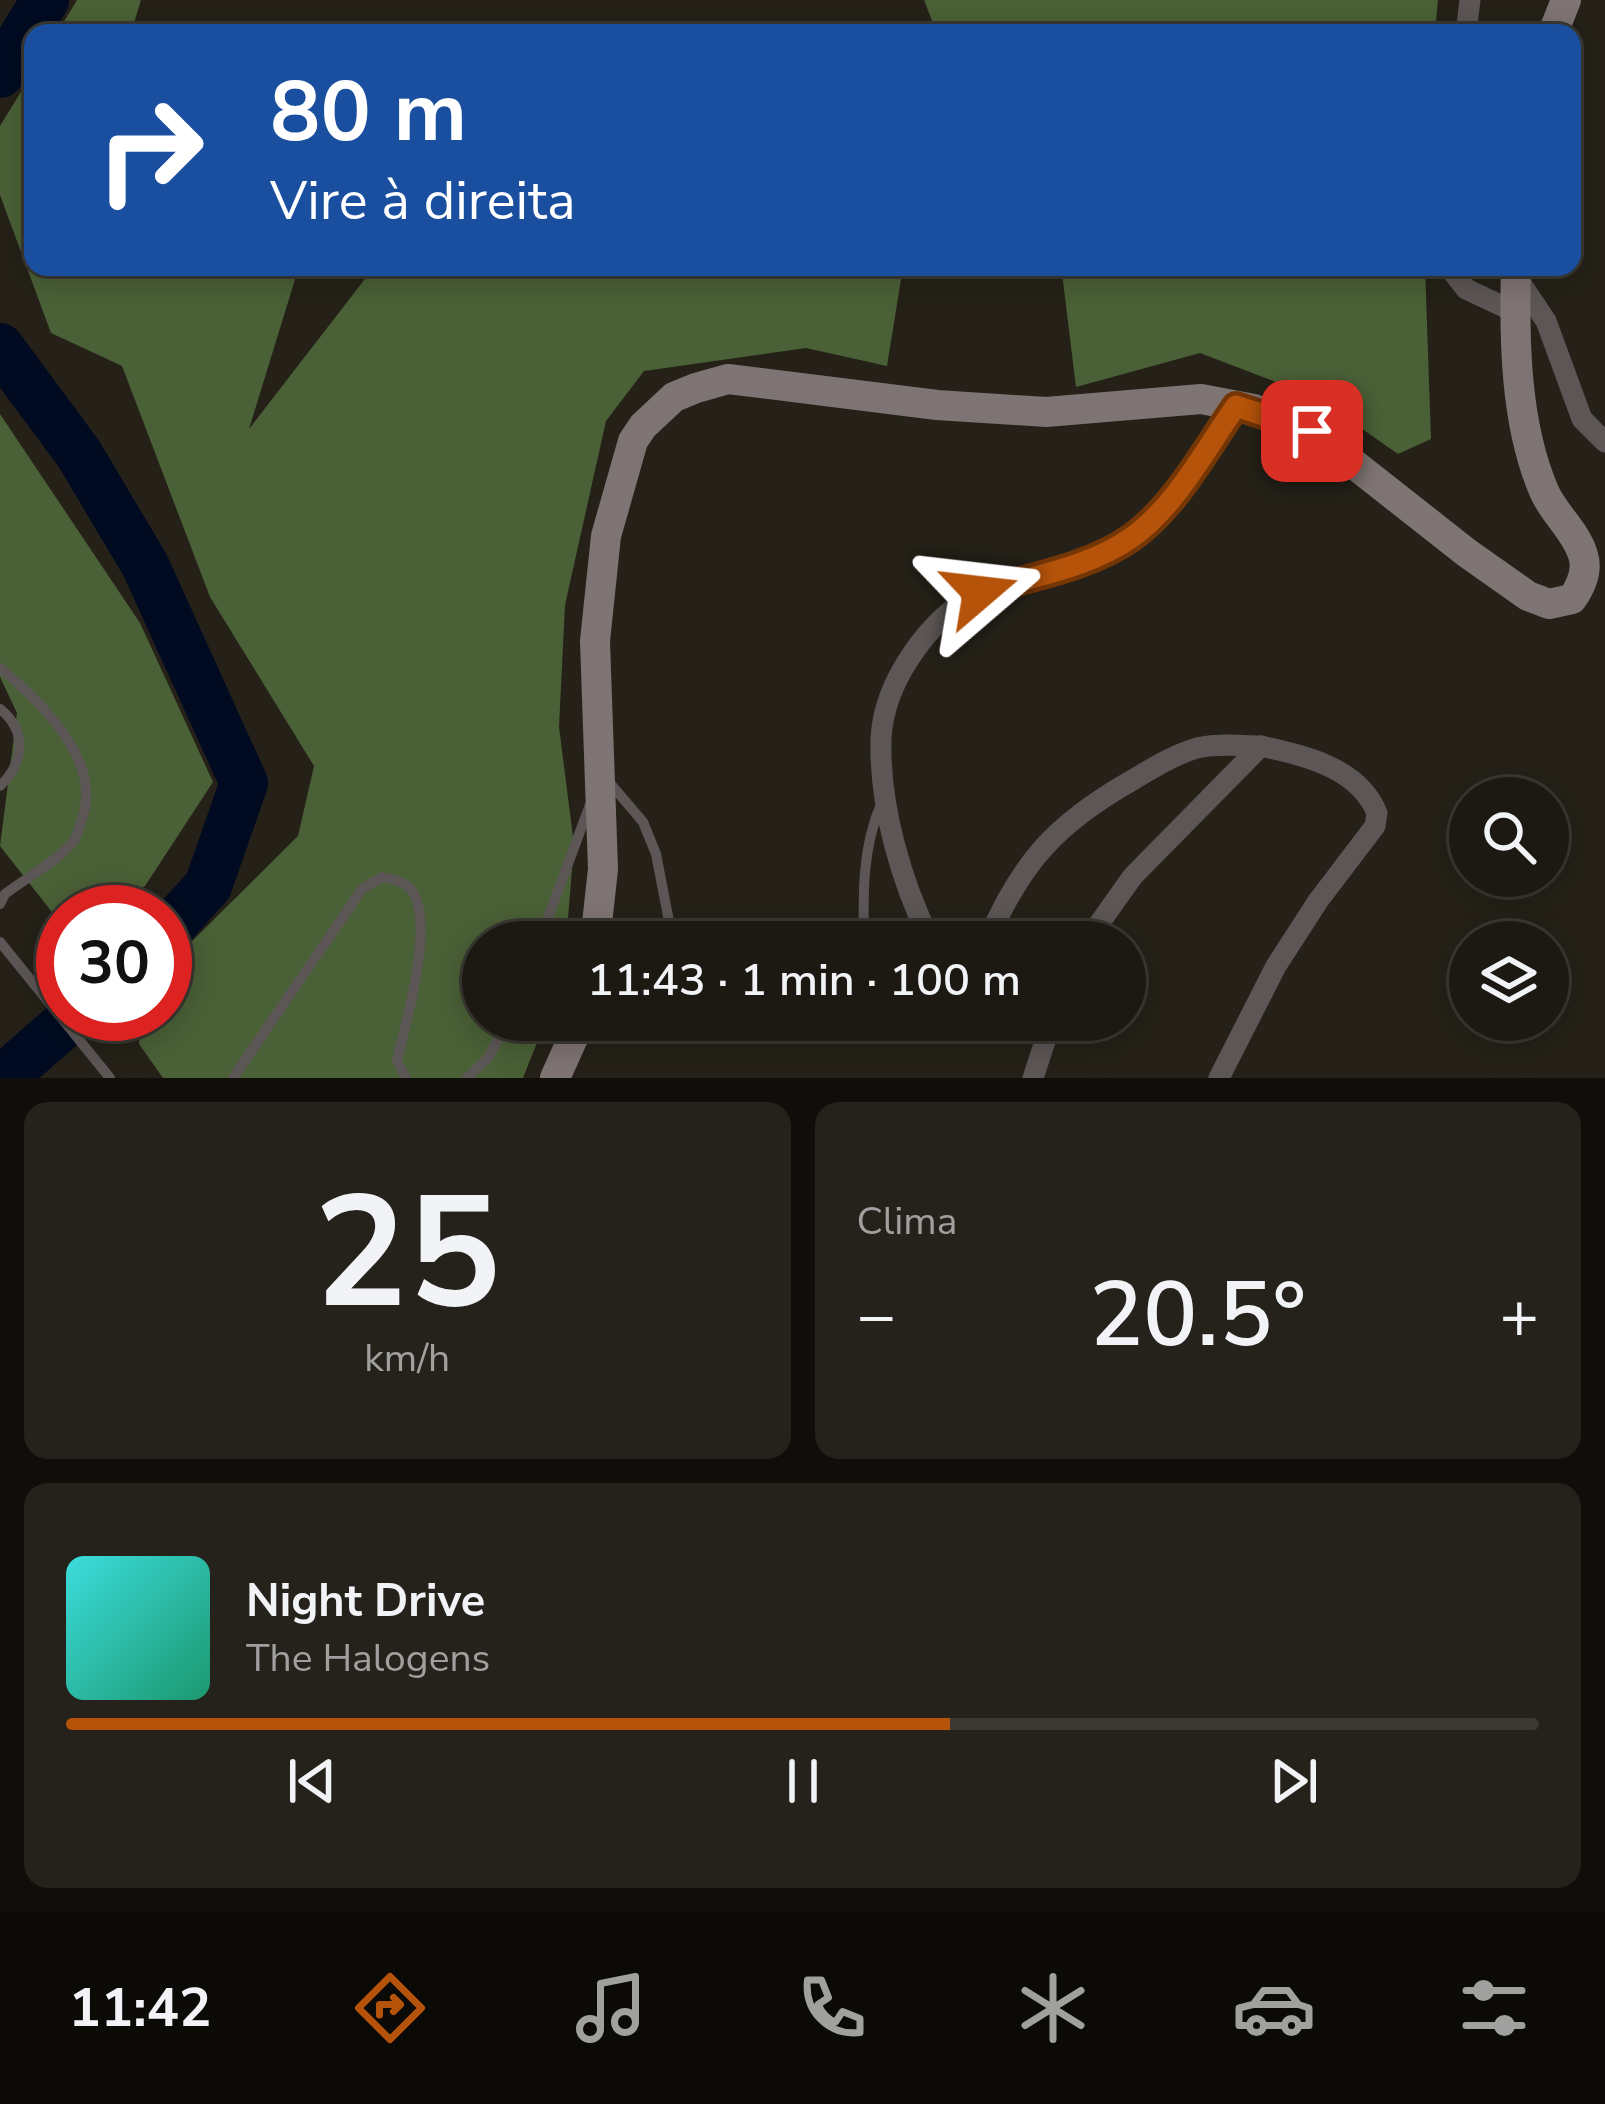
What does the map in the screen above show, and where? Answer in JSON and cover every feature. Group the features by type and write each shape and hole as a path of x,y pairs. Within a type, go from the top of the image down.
{"street":[{"path":"1456,276 1466,289 1515,311"},
{"path":"597,921 603,869 595,641 606,536 633,440 674,397 728,379 937,405 1046,412 1201,399 1236,406 1312,431 1467,553 1528,596 1549,604 1572,599 1585,570 1583,554 1545,494 1534,463 1515,311 1516,276"},
{"path":"1518,276 1546,321 1582,418 1605,442"},
{"path":"923,921 906,880 885,795 881,736 891,695 916,648 940,621 980,592 1084,562 1129,539 1189,475 1236,406"},
{"path":"1101,921 1133,877 1261,746"},
{"path":"996,921 1035,855 1084,808 1165,761 1198,748 1261,746 1335,769 1359,787 1377,813 1375,826 1276,966 1219,1078"},
{"path":"556,1078 572,1041"},
{"path":"1033,1078 1045,1041"}],"lane":[{"path":"0,668 31,693 70,746 86,780 86,807 75,841 5,894 0,904"},
{"path":"0,709 21,735 18,763 0,786"},
{"path":"547,921 602,773 643,822 656,854 670,921"},
{"path":"863,921 869,834 885,795"},
{"path":"233,1078 362,889 382,877 403,882 413,893 421,922 397,1061 406,1078"},
{"path":"2,946 110,1078"},
{"path":"467,1078 488,1058 497,1041"}],"green space":[{"path":"77,0 141,0 134,24 62,24"},
{"path":"924,0 1438,0 1436,24 933,24"},
{"path":"24,87 24,260 0,195 0,126"},
{"path":"30,276 296,276 249,429 367,276 902,276 887,366 806,348 644,371 606,421 565,605 559,727 574,845 568,921 462,921 462,1041 538,1041 523,1078 163,1078 139,1044 192,1041 192,941 298,836 314,766 210,597 122,366 51,333"},
{"path":"1062,276 1425,276 1431,439 1398,454 1318,398 1200,353 1076,387"},
{"path":"0,414 140,623 213,782 146,885 36,885 36,892 0,846 17,713 0,677"}],"waterway":[{"path":"30,24 45,0"},
{"path":"0,74 24,35"},
{"path":"0,347 79,454 145,565 244,783 208,886 192,903"},
{"path":"3,1078 45,1041"}],"route":[{"path":"980,592 1084,562 1129,539 1189,475 1236,406 1312,431"}]}
